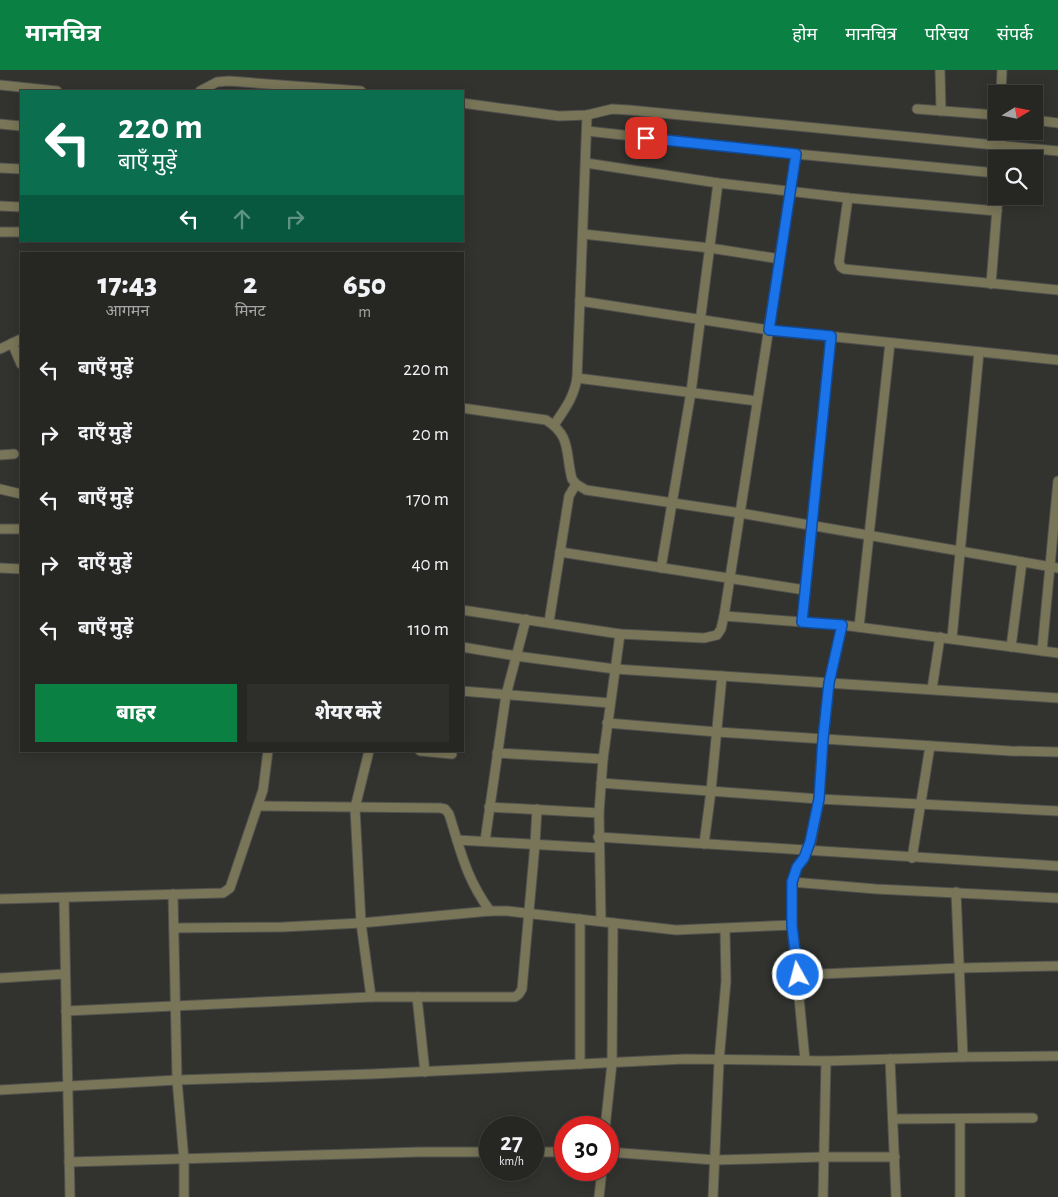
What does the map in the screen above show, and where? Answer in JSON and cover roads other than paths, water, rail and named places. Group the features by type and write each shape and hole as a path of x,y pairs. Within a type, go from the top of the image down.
{"street":[{"path":"940,70 941,111"},
{"path":"1001,85 1002,70"},
{"path":"202,90 217,82 229,81 348,90"},
{"path":"0,85 48,90"},
{"path":"464,103 559,116 587,115 606,110 629,110 1058,151"},
{"path":"917,109 988,114"},
{"path":"554,425 572,399 577,378 587,115"},
{"path":"1043,121 1058,123"},
{"path":"0,124 20,126"},
{"path":"587,131 988,172"},
{"path":"1000,140 1000,150"},
{"path":"464,610 620,634 704,638 717,634 721,629 796,154"},
{"path":"586,163 790,192 997,211"},
{"path":"0,168 20,170"},
{"path":"661,568 691,392 718,183"},
{"path":"848,198 839,262 844,269 1058,290"},
{"path":"991,284 997,205"},
{"path":"0,206 20,207"},
{"path":"0,232 20,232"},
{"path":"583,234 710,248 780,259"},
{"path":"580,300 769,330 1058,360"},
{"path":"802,622 831,336"},
{"path":"0,349 20,339"},
{"path":"12,343 20,362"},
{"path":"859,627 890,343"},
{"path":"952,638 979,352"},
{"path":"577,378 758,401"},
{"path":"464,408 546,420 554,425 562,432 570,472 576,484 586,490 740,513 1054,567"},
{"path":"0,455 14,454"},
{"path":"1042,651 1054,567 1058,481"},
{"path":"549,622 569,496 576,484"},
{"path":"0,490 20,494"},
{"path":"0,529 20,529"},
{"path":"560,552 805,590"},
{"path":"1012,647 1022,562"},
{"path":"0,568 20,569"},
{"path":"724,616 842,625 1058,653"},
{"path":"485,841 506,695 526,619"},
{"path":"805,1060 792,926 792,882 797,867 808,851 819,799 829,683 842,625"},
{"path":"601,921 599,812 607,722 620,634"},
{"path":"932,689 940,637"},
{"path":"464,647 615,669 1058,698"},
{"path":"704,844 722,676"},
{"path":"464,690 610,703"},
{"path":"607,722 717,732 930,746 1058,752"},
{"path":"912,858 930,746"},
{"path":"0,899 223,893 227,891 230,888 263,790 268,752"},
{"path":"369,752 355,808 361,923 371,997"},
{"path":"431,752 452,754"},
{"path":"497,753 603,759"},
{"path":"601,783 819,799 1058,811"},
{"path":"258,806 440,808 445,810 449,814 469,878 478,895 490,911"},
{"path":"489,807 599,812"},
{"path":"66,1011 371,997 509,998 519,994 522,989 537,809"},
{"path":"598,837 1058,866"},
{"path":"457,840 599,848"},
{"path":"792,882 1058,898"},
{"path":"956,892 963,1057"},
{"path":"173,894 174,1005 177,1080 184,1160 184,1197"},
{"path":"64,898 70,1197"},
{"path":"174,928 283,927 361,923 490,911 507,911 676,930 792,926"},
{"path":"580,919 580,1064"},
{"path":"606,1116 612,1064 613,923"},
{"path":"713,1197 719,1061 726,981 725,928"},
{"path":"798,975 1058,966"},
{"path":"0,978 65,974"},
{"path":"417,997 425,1072"},
{"path":"0,1090 67,1088 177,1080 425,1072 510,1066 612,1064 685,1059 719,1061 826,1061 1058,1056"},
{"path":"890,1059 896,1197"},
{"path":"823,1197 826,1061"},
{"path":"893,1120 1033,1118"},
{"path":"960,1119 960,1197"},
{"path":"69,1162 479,1152"},
{"path":"619,1153 715,1160 895,1157"},
{"path":"599,1197 601,1181"}]}
